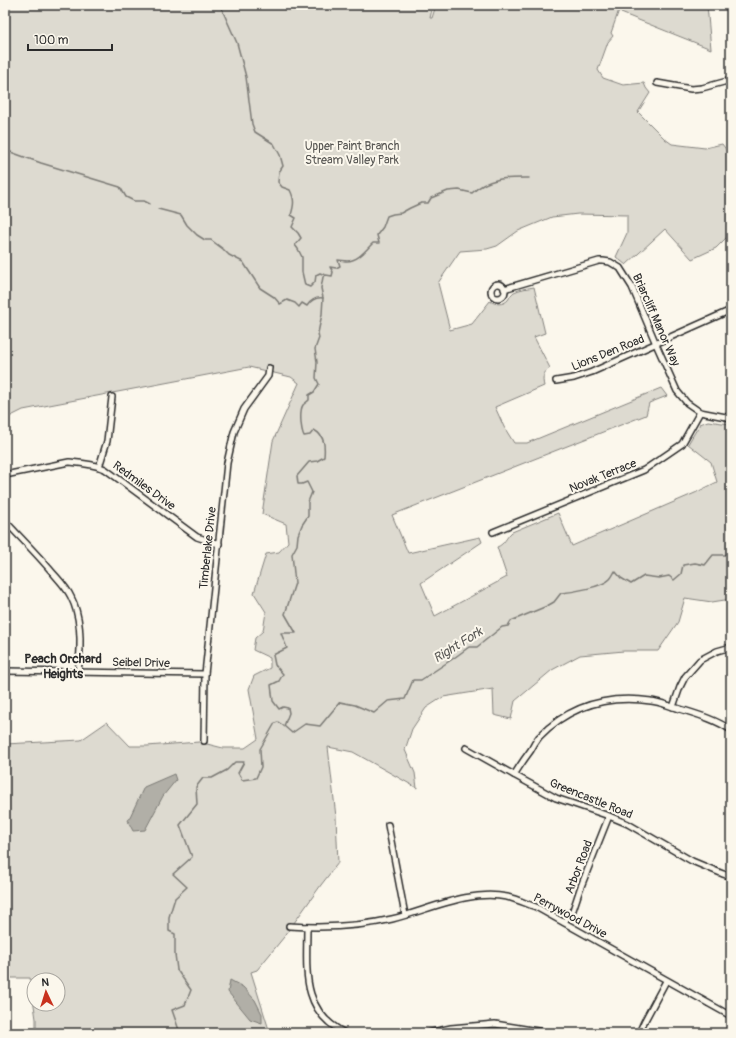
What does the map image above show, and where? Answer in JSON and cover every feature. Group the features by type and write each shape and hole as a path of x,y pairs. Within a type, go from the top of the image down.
{"street":[{"path":"657,83 692,89 702,88 731,80"},
{"name":"Briarcliff Manor Way","path":"504,289 599,261 610,262 620,268 632,287 677,391 687,403 700,412 731,418"},
{"name":"Lions Den Road","path":"556,381 574,378 592,372 731,310"},
{"name":"Timberlake Drive","path":"204,741 205,674 226,463 234,432 244,409 268,376 269,368"},
{"path":"100,467 107,441 112,397"},
{"name":"Novak Terrace","path":"493,532 644,470 682,444 700,412"},
{"name":"Redmiles Drive","path":"5,475 69,462 79,462 100,467 105,469 197,537 219,544"},
{"path":"5,521 45,564 72,597 79,622 80,658 78,672"},
{"path":"673,707 685,677 700,660 718,651 731,647"},
{"name":"Seibel Drive","path":"5,671 205,674"},
{"path":"514,775 539,738 557,722 576,710 590,704 610,700 633,699 652,701 704,717 724,725 731,730"},
{"name":"Greencastle Road","path":"466,748 556,798 610,816 628,824 692,861 731,876"},
{"name":"Arbor Road","path":"564,922 573,910 610,816"},
{"path":"388,825 405,915"},
{"name":"Perrywood Drive","path":"289,926 307,927 362,925 392,919 467,897 494,895 509,897 536,907 564,922 666,981 731,1016"},
{"path":"307,927 307,974 310,994 320,1014 336,1029 345,1033"},
{"path":"639,1033 666,981"},
{"path":"428,1033 451,1028 495,1024 550,1033"}],"green space":[{"name":"Upper Paint Branch Stream Valley Park","path":"5,5 433,5 430,18 432,18 436,5 707,5 711,49 621,13 620,7 611,33 613,36 608,42 598,70 603,78 623,85 644,83 650,93 638,112 672,144 705,148 722,144 731,156 731,233 716,248 692,259 665,229 626,265 616,257 627,233 627,215 578,214 552,217 518,231 497,246 487,249 460,251 438,283 450,330 472,324 490,301 497,304 502,304 508,300 514,292 521,289 534,287 545,333 534,337 550,368 546,371 544,376 544,386 495,407 504,427 514,443 527,443 661,388 667,396 649,403 646,415 392,515 408,553 480,537 482,542 421,583 435,616 507,577 497,547 502,544 512,532 558,513 572,546 717,482 711,462 688,444 700,424 708,421 731,424 731,599 712,602 685,598 678,622 658,651 624,651 580,655 552,670 515,701 511,719 494,715 493,689 443,697 426,708 412,729 405,750 415,773 417,788 353,752 328,747 336,817 338,863 284,937 257,970 251,972 270,1033 36,1033 35,1012 66,1012 66,972 26,972 26,978 5,978 5,744 81,740 107,722 130,746 199,742 223,748 245,748 258,739 249,689 254,676 270,668 270,658 253,650 255,638 263,631 266,612 254,593 266,554 279,552 288,542 286,524 262,514 273,441 299,383 291,377 249,367 23,410 5,419"}],"shaded area":[{"path":"174,774 176,780 163,796 145,830 133,831 128,821 144,787"},
{"path":"230,980 243,987 255,1000 262,1014 262,1023 250,1019 228,992"}],"waterway":[{"path":"220,5 237,43 246,77 252,124 255,132 274,144 280,155 283,166 279,172 278,182 282,187 290,190 293,197 291,215 296,218 292,227 301,238 295,245 302,257 302,272 305,285 310,287 315,282 316,275 320,273 325,275"},
{"path":"5,150 41,163 120,187 126,197 134,201 144,201 150,204"},
{"path":"284,726 289,713 288,708 283,707 279,709 273,701 271,685 279,681 283,674 275,665 273,655 287,648 281,633 296,633 285,614 295,583 292,554 297,545 298,535 302,525 308,516 308,502 312,492 307,482 298,484 297,476 309,462 317,461 324,457 324,442 318,432 314,430 310,435 304,436 301,425 303,405 309,400 309,395 314,392 319,384 316,378 317,362 315,349 319,338 318,333 322,314 323,298 321,288 323,277 326,275 332,276 333,272 330,267 336,268 340,266 338,260 351,261 362,255 373,243 379,243 377,235 383,227 387,216 401,213 421,203 428,203 431,198 448,191 459,190 472,193 478,188 492,181 529,178"},
{"path":"158,209 181,215 187,225 197,235 205,240 211,240 229,255 243,262 260,288 274,297 280,304 287,300 295,303 299,307 302,303 307,306 314,299 323,298"},
{"name":"Right Fork","path":"180,1033 172,1010 185,1005 191,990 177,970 175,934 169,931 169,917 175,898 187,887 173,874 192,857 180,825 197,804 196,787 203,778 212,778 227,770 235,762 244,762 238,773 242,780 256,778 261,767 260,749 275,723 278,722 292,733 305,724 320,726 340,702 355,705 374,713 388,701 405,699 413,680 421,680 469,647 477,647 502,627 508,626 511,621 554,602 561,593 594,587 610,579 615,571 621,578 631,584 644,576 659,578 669,576 674,580 681,574 683,565 695,563 705,565 713,555 727,555 731,552"}],"district":[{"name":"Peach Orchard Heights","path":"63,666"}]}
